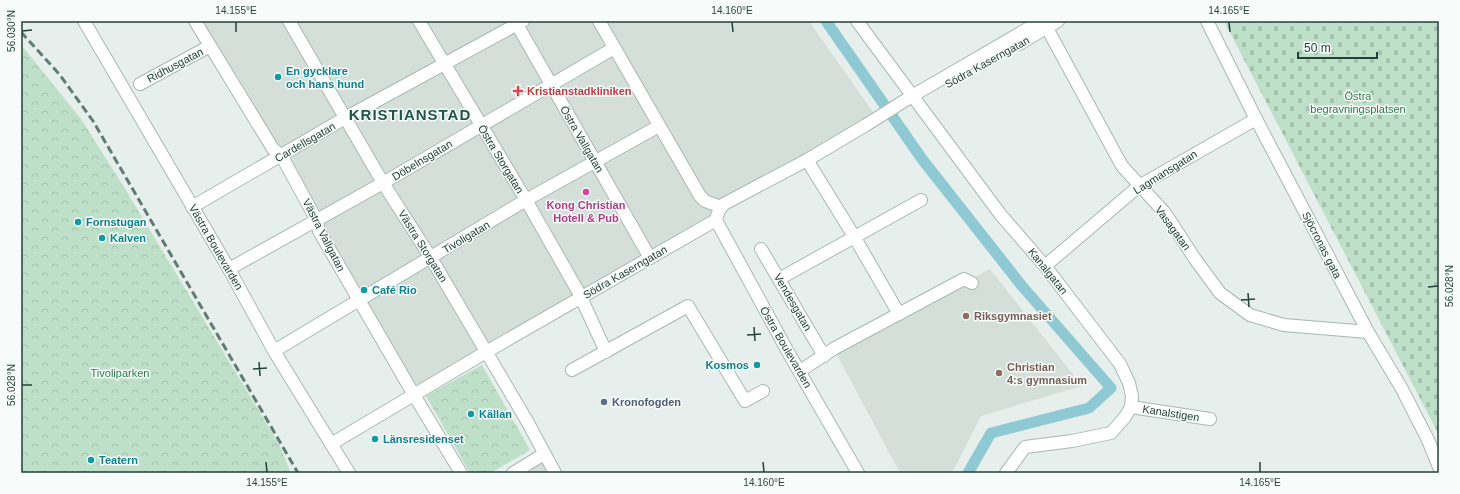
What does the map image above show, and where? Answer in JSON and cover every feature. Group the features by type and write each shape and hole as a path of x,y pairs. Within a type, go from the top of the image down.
{"street":[{"name":"Västra Boulevarden","path":"84,21 229,269 274,351 349,473"},
{"name":"Västra Vallgatan","path":"195,21 273,149 281,155 316,219 319,231 414,396 461,473"},
{"name":"Västra Storgatan","path":"289,21 383,183 431,258 555,473"},
{"name":"Östra Storgatan","path":"419,21 582,297 606,352"},
{"path":"599,21 700,196 705,201 721,207 717,214 716,220"},
{"name":"Kanalgatan","path":"857,21 1000,214 1044,266 1120,364 1129,383 1132,396 1131,407"},
{"name":"Södra Kaserngatan","path":"721,207 807,160 912,96 1044,24 1058,21"},
{"name":"Sjöcronas gata","path":"1207,21 1256,119 1368,332 1412,408 1428,440 1439,467"},
{"name":"Cardellsgatan","path":"192,207 346,118 444,65 518,22"},
{"name":"Östra Vallgatan","path":"518,22 550,84 650,258"},
{"name":"Vasagatan","path":"1044,24 1122,166 1165,213 1195,259 1220,293 1250,315 1284,325 1368,332"},
{"name":"Ridhusgatan","path":"140,84 210,46"},
{"name":"Döbelnsgatan","path":"229,269 316,219 383,183 550,84 614,48"},
{"name":"Lagmansgatan","path":"1044,266 1139,186 1256,119"},
{"name":"Tivoligatan","path":"274,351 526,200 659,126"},
{"path":"807,160 855,238 899,314"},
{"path":"779,279 921,200"},
{"name":"Södra Kaserngatan","path":"331,444 486,352 716,220"},
{"name":"Östra Boulevarden","path":"716,220 788,352 858,473"},
{"name":"Vendesgatan","path":"761,249 824,356"},
{"path":"800,371 835,348 964,279 972,283"},
{"path":"572,370 688,306 745,401 763,391"},
{"path":"1006,473 1025,447 1072,441 1111,433 1125,417 1131,407"},
{"name":"Kanalstigen","path":"1131,407 1210,419"},
{"path":"513,473 544,454"}],"shaded area":[{"path":"196,21 809,21 877,118 411,390"},
{"path":"990,269 1082,386 981,416 952,473 900,473 836,353"},
{"path":"542,463 548,473 524,473"}],"green space":[{"name":"Östra begravningsplatsen","path":"1224,21 1439,21 1439,435"},
{"name":"Tivoliparken","path":"22,46 81,119 124,187 280,446 291,473 21,473"},
{"path":"482,365 530,450 491,473 470,473 426,396"}],"waterway":[{"path":"826,21 922,159 1022,286 1111,388 1089,408 991,433 968,473"}],"railway":[{"path":"21,32 60,75 93,121 298,473"}],"place":[{"name":"En gycklare och hans hund","path":"278,77"},
{"name":"Kristianstadkliniken","path":"518,91"},
{"name":"Kong Christian Hotell & Pub","path":"586,192"},
{"name":"Fornstugan","path":"78,222"},
{"name":"Kalven","path":"102,238"},
{"name":"Café Rio","path":"364,290"},
{"name":"Riksgymnasiet","path":"966,316"},
{"name":"Kosmos","path":"757,365"},
{"name":"Christian 4:s gymnasium","path":"999,373"},
{"name":"Kronofogden","path":"604,402"},
{"name":"Källan","path":"471,414"},
{"name":"Länsresidenset","path":"375,439"},
{"name":"Teatern","path":"91,460"}],"district":[{"name":"KRISTIANSTAD","path":"410,114"}]}
